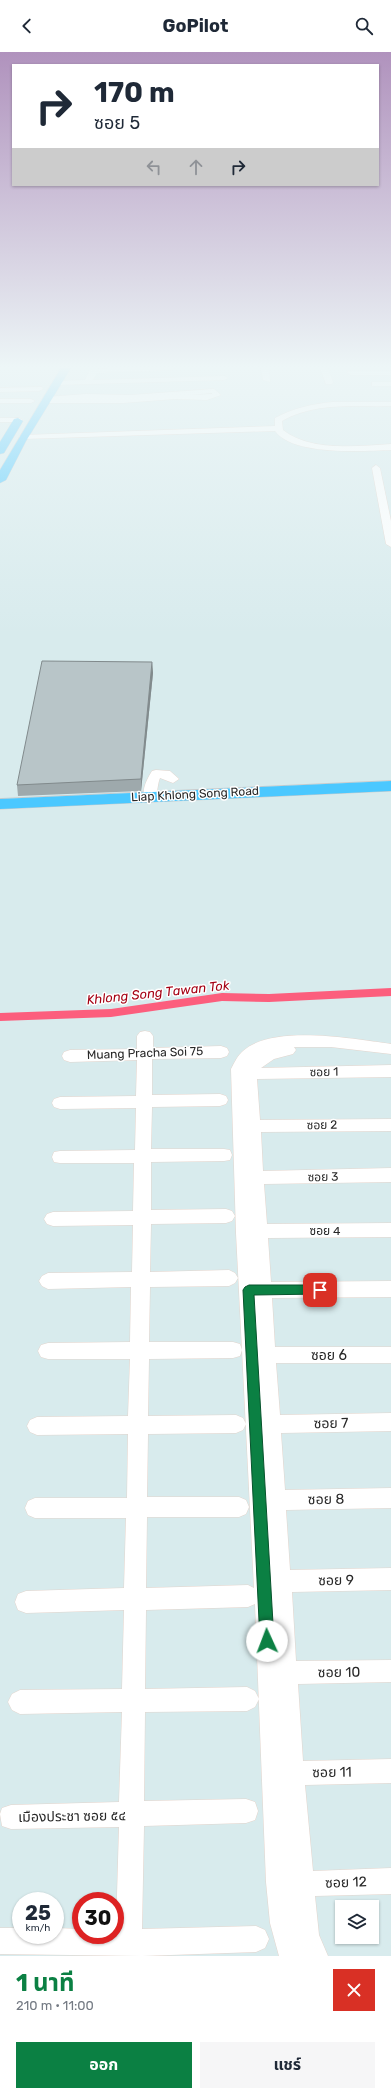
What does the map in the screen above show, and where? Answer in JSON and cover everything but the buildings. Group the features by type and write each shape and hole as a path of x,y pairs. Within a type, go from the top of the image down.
{"main road":[{"path":"0,480 12,457"},
{"name":"Liap Khlong Song Road","path":"0,813 285,796 391,786"},
{"name":"Liap Khlong Song Road","path":"0,804 150,797 391,796"}],"street":[{"path":"376,468 391,544"},
{"path":"150,797 151,785 156,774 166,774 173,779"},
{"path":"315,1956 306,1937 301,1884 283,1773 269,1500 256,1290 238,1083 240,1065 254,1051 263,1045 275,1042 320,1042 391,1049"},
{"path":"129,1949 133,1815 132,1700 139,1424 145,1044"},
{"name":"Muang Pracha Soi 75","path":"70,1056 145,1044 221,1052"},
{"path":"292,1956 283,1923 283,1773 286,1673 282,1581 269,1500 272,1424 267,1355 256,1290 258,1231 250,1073 258,1061 272,1053 290,1050 391,1058"},
{"name":"ซอย 1","path":"258,1074 391,1071"},
{"path":"60,1103 220,1100"},
{"name":"ซอย 2","path":"252,1126 391,1124"},
{"path":"60,1157 224,1155"},
{"name":"ซอย 3","path":"256,1178 391,1175"},
{"path":"53,1219 226,1216"},
{"name":"ซอย 4","path":"258,1231 391,1230"},
{"path":"48,1281 229,1278"},
{"path":"256,1290 391,1289"},
{"path":"48,1351 232,1350"},
{"name":"ซอย 6","path":"267,1355 391,1355"},
{"name":"ซอย 7","path":"272,1424 391,1422"},
{"path":"37,1426 236,1424"},
{"name":"ซอย 8","path":"269,1500 391,1498"},
{"path":"35,1508 136,1506 239,1507"},
{"name":"ซอย 9","path":"282,1581 391,1579"},
{"path":"26,1602 248,1596"},
{"name":"ซอย 10","path":"286,1673 391,1671"},
{"path":"20,1702 247,1699"},
{"name":"ซอย 11","path":"283,1773 391,1771"},
{"name":"เมืองประชา ซอย ๕๔","path":"11,1817 246,1811"},
{"name":"ซอย 12","path":"301,1884 391,1881"},
{"path":"0,1941 129,1949 256,1939"}],"waterway":[{"name":"Khlong Song Tawan Tok","path":"0,1017 111,1013 222,997 269,998 391,992"}],"route":[{"path":"267,1641 261,1500 249,1290 320,1290"}]}
